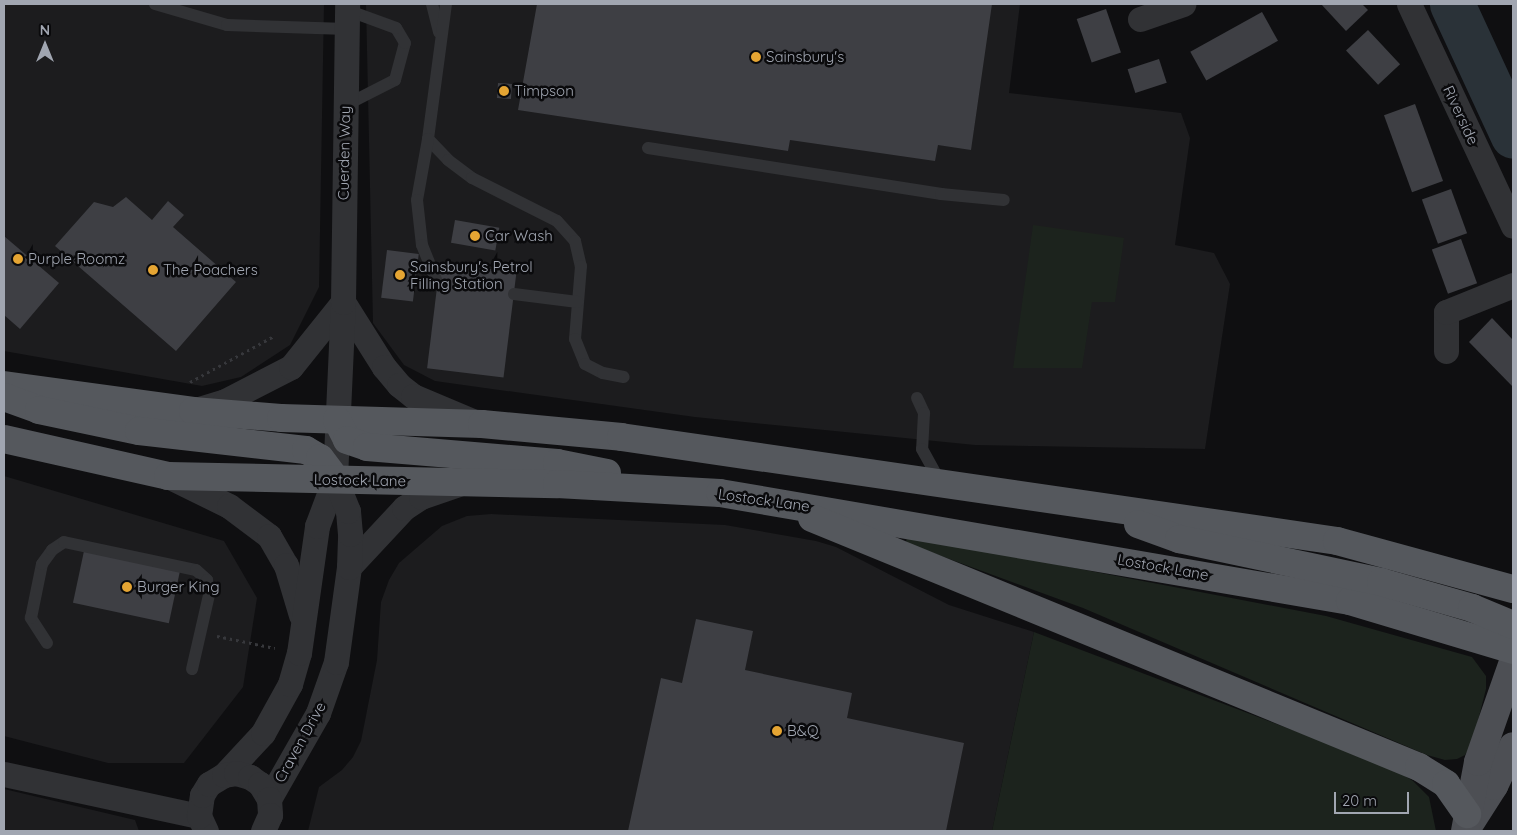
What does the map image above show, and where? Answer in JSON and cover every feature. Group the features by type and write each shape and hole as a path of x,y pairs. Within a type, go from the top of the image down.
{"highway":[{"path":"4,385 194,411 336,420 482,424 621,437 943,486 1337,541 1513,589"},
{"path":"4,397 38,410 139,431 306,450 320,458 335,478"},
{"path":"336,420 347,440 367,447 556,463 698,490"},
{"name":"Lostock Lane","path":"4,439 168,476 335,478 698,490 772,501 1350,601 1513,650"},
{"path":"772,501 1419,767 1446,784 1467,814"},
{"path":"1089,507 1179,539 1381,582 1472,608 1513,625"}],"main road":[{"path":"1513,662 1478,762 1465,831 1494,786 1513,746"}],"street":[{"path":"1140,20 1183,4"},
{"name":"Riverside","path":"1408,4 1513,226"},
{"name":"Cuerden Way","path":"335,478 336,420 343,302 344,106 347,14"},
{"path":"1446,351 1446,312 1513,286"},
{"path":"194,411 225,401 291,367 343,302 384,366 399,384 414,396 482,424"},
{"path":"168,476 230,506 270,536 286,565 303,622"},
{"path":"4,774 203,824 202,795 209,784 224,775 263,733 290,684 303,622 317,526 335,478"},
{"name":"Craven Drive","path":"269,799 327,691 336,662 349,567 348,510 335,478"},
{"path":"349,567 404,508 421,497 466,482"},
{"path":"224,775 250,777 260,784 269,799 270,815 263,831"}],"lane":[{"path":"155,4 183,14 228,25 347,14 396,28 405,43 395,80 344,106"},
{"path":"432,4 440,34"},
{"path":"436,280 422,245 418,200 428,139 440,34 446,4"},
{"path":"428,139 448,160 472,178 557,221 575,241 581,266 575,339 585,364 603,373 624,377"},
{"path":"648,148 941,194 1004,200"},
{"path":"514,294 577,302"},
{"path":"916,398 924,413 922,449 943,486"},
{"path":"47,643 31,618 42,564 52,550 64,542 196,570 207,580 209,595 192,669"}],"path":[{"path":"183,381 192,382 274,336"},
{"path":"200,632 281,650"}],"shaded area":[{"path":"4,4 324,4 319,287 290,345 241,377 202,386 4,351"},
{"path":"366,4 1020,4 1009,93 1181,113 1190,138 1175,245 1214,253 1230,284 1205,449 975,445 695,417 435,381 404,365 373,323"},
{"path":"1033,225 1124,238 1115,302 1092,302 1082,368 1013,368"},
{"path":"4,476 224,541 257,598 243,687 184,763 108,763 4,736"},
{"path":"491,514 725,525 816,541 836,547 949,605 1034,632 992,831 308,831 319,787 342,770 353,757 361,741 377,660 381,602 389,580 399,563 442,526 467,516"},
{"path":"907,536 1326,616 1472,657 1486,676 1486,689 1472,744 1465,755 1457,759 1445,760 1427,755 1083,608 906,543"},
{"path":"1034,632 1393,768 1413,781 1429,797 1436,831 992,831"},
{"path":"4,789 135,820 139,831 4,831"}],"building":[{"name":"Sainsbury's","path":"537,4 992,4 971,150 938,145 935,161 790,140 788,151 518,110"},
{"path":"1321,4 1362,4 1368,10 1346,31"},
{"path":"1106,9 1121,52 1092,63 1077,19"},
{"path":"1262,12 1278,41 1206,81 1190,52"},
{"path":"1368,30 1400,64 1378,85 1346,50"},
{"path":"1159,59 1167,83 1135,93 1128,69"},
{"name":"Timpson","path":"498,83 512,84 511,99 497,98"},
{"path":"1415,104 1443,181 1412,192 1384,115"},
{"path":"1451,189 1467,233 1438,244 1422,200"},
{"name":"The Poachers","path":"126,197 152,220 168,201 184,215 173,227 236,282 176,351 55,246 94,202 113,207"},
{"name":"Car Wash","path":"455,220 499,228 495,250 451,243"},
{"name":"Purple Roomz","path":"4,236 59,283 20,329 4,315"},
{"path":"1461,239 1477,283 1448,294 1432,250"},
{"name":"Sainsbury's Petrol Filling Station","path":"387,250 419,254 413,302 381,298"},
{"path":"440,263 516,272 504,378 427,368"},
{"path":"1492,318 1513,340 1513,387 1469,342"},
{"name":"Burger King","path":"84,551 180,571 169,623 73,603"},
{"name":"B&Q","path":"696,619 753,631 745,670 852,693 847,718 964,743 946,831 628,831 661,678 682,683"}],"waterway":[{"path":"1452,4 1513,136"}],"place":[{"name":"Sainsbury's","path":"756,57"},
{"name":"Timpson","path":"504,91"},
{"name":"Car Wash","path":"475,236"},
{"name":"Purple Roomz","path":"18,259"},
{"name":"The Poachers","path":"153,270"},
{"name":"Sainsbury's Petrol Filling Station","path":"400,275"},
{"name":"Burger King","path":"127,587"},
{"name":"B&Q","path":"777,731"}]}
